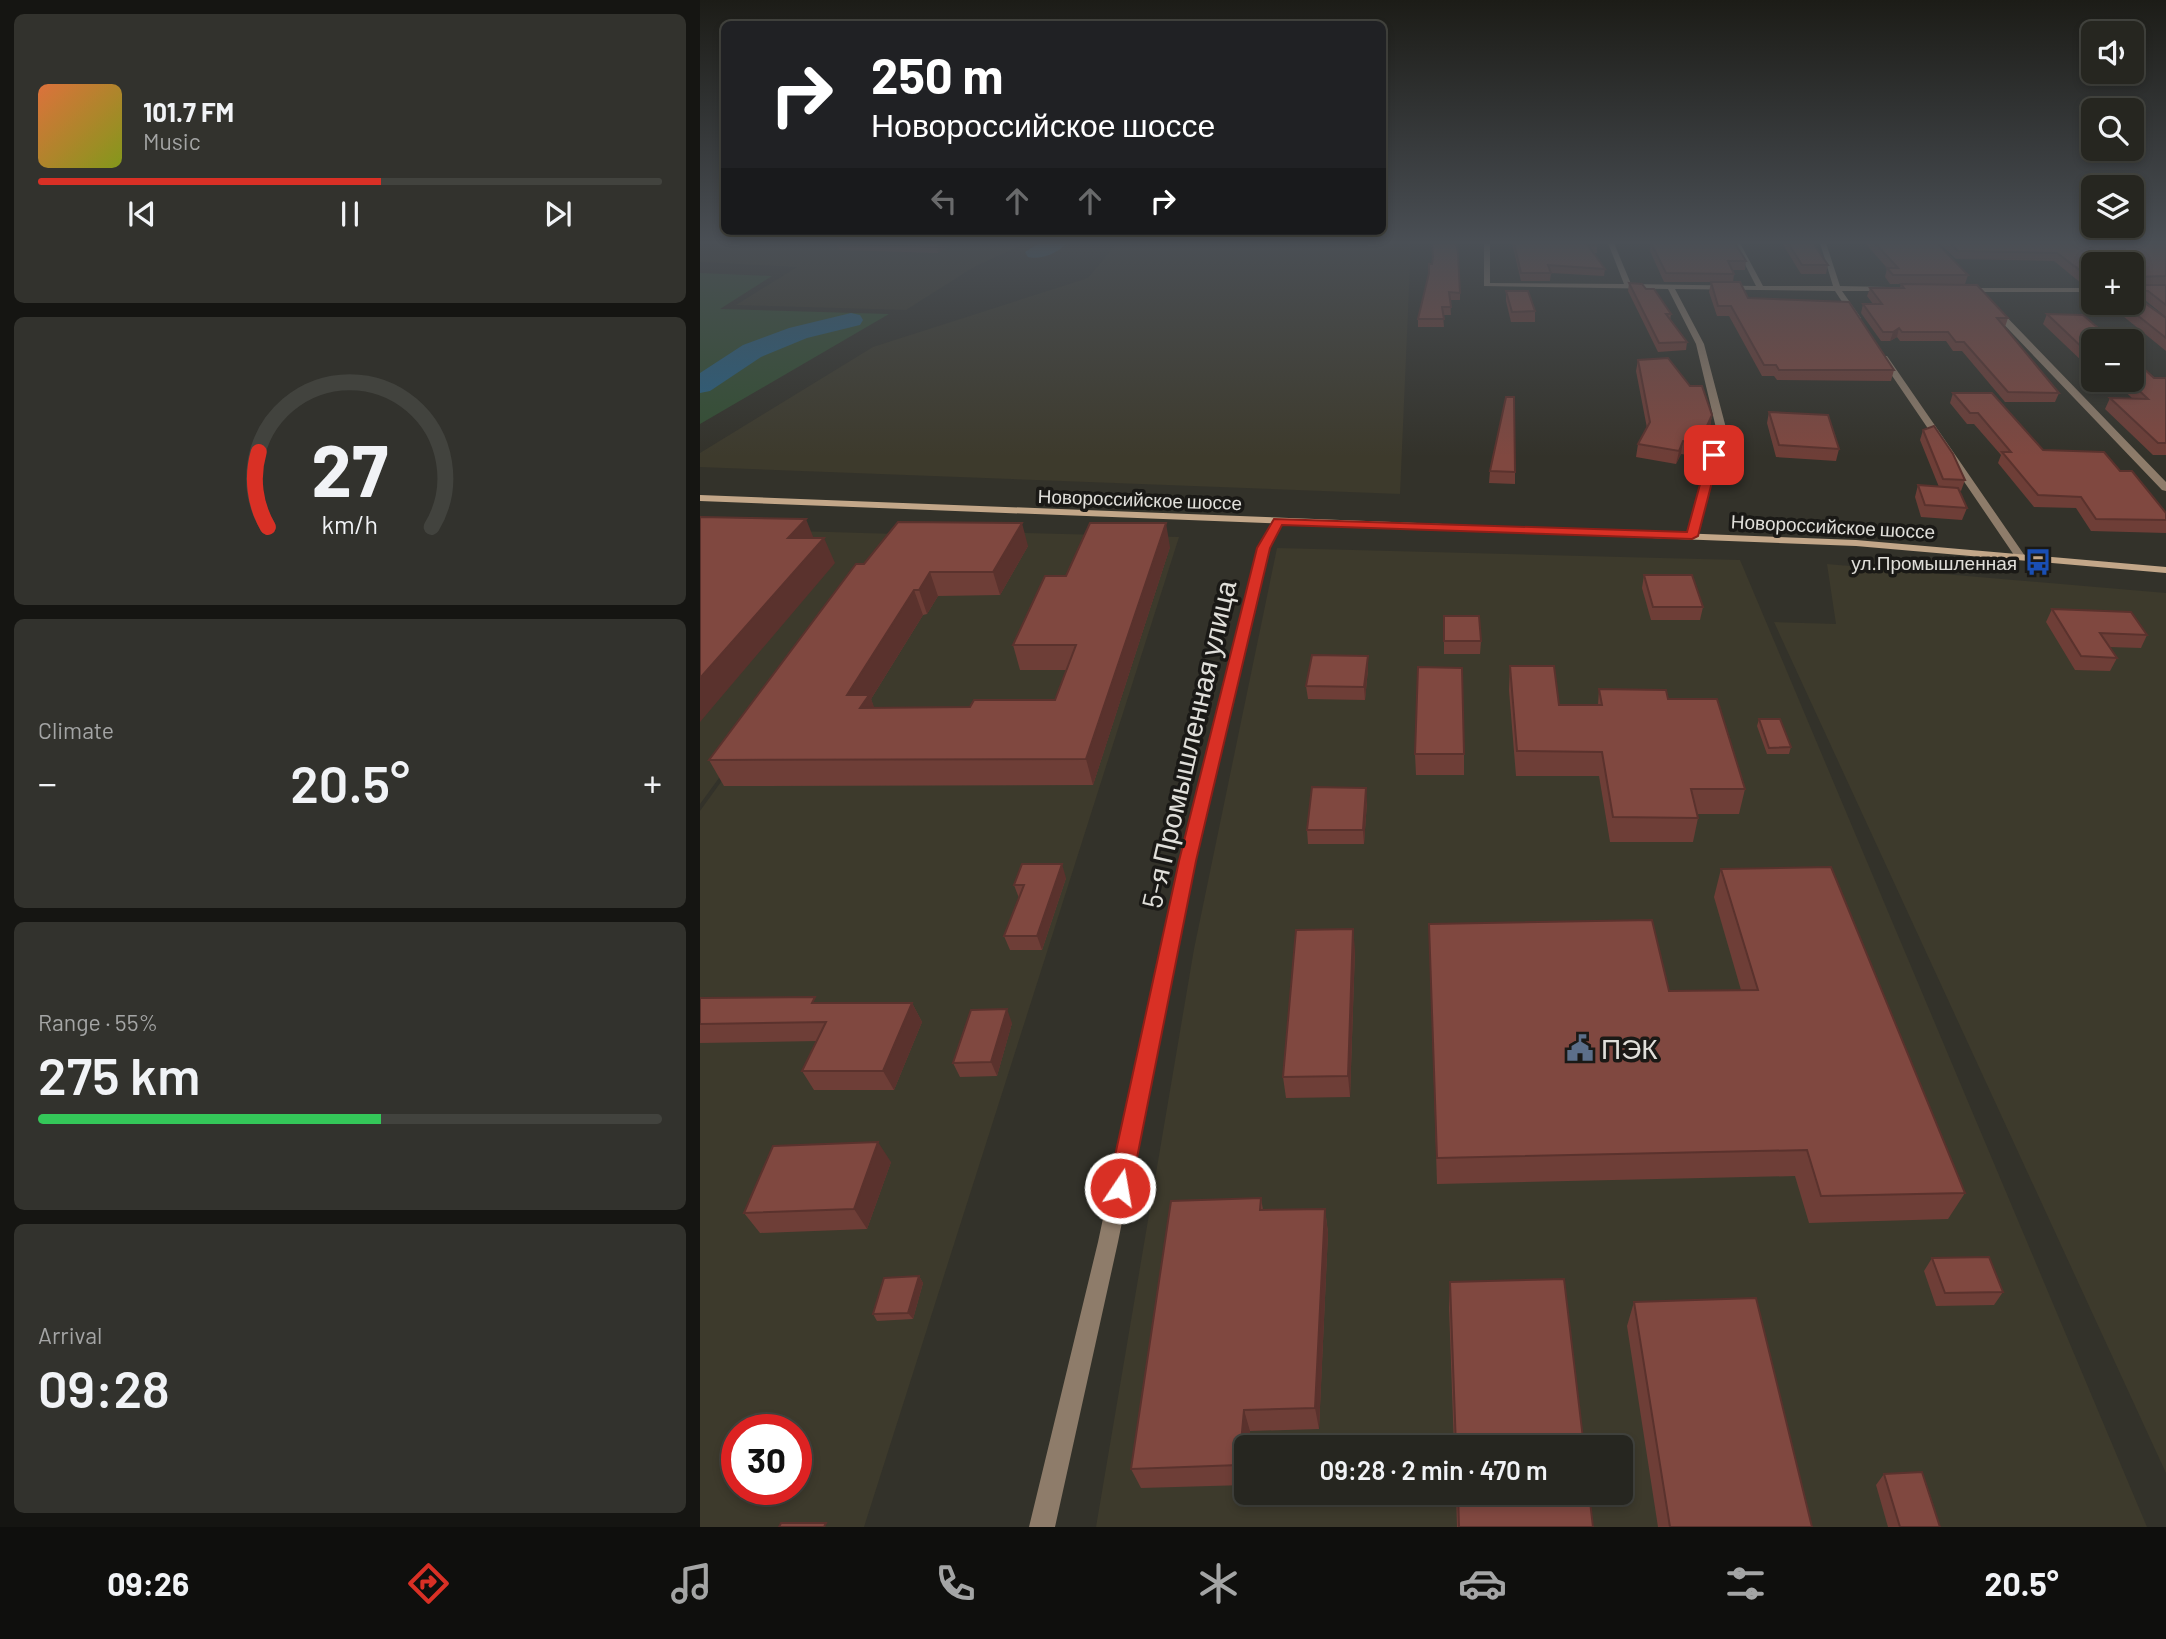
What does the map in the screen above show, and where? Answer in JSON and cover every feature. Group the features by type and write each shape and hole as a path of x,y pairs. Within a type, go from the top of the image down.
{"main road":[{"name":"Новороссийское шоссе","path":"700,498 1856,542 2166,570"}],"street":[{"path":"1685,314 1700,344 1721,428 1692,536"},
{"path":"1855,314 1860,321"},
{"path":"1999,314 2166,488"},
{"path":"1875,344 2020,556"},
{"name":"5-я Промышленная улица","path":"1042,1527 1108,1242 1188,861 1263,548 1278,522"}],"shaded area":[{"path":"975,314 1408,314 1400,494 700,467 700,453 873,347"},
{"path":"700,528 897,534 700,804"},
{"path":"903,530 1179,537 864,1527 700,1527 700,811"},
{"path":"1277,548 1740,560 2147,1527 1096,1527 1194,949"},
{"path":"1827,564 2166,593 2166,1473 1774,622 1836,624"}],"green space":[{"path":"700,314 889,314 700,424"}],"building":[{"path":"1419,314 1443,314 1444,319 1418,319"},
{"path":"1645,314 1666,314 1687,342 1659,343"},
{"path":"1736,314 1857,314 1894,370 1779,370 1776,365 1764,365"},
{"path":"1870,314 2004,314 2008,318 1997,318 2059,393 2008,392 1964,342 1956,342 1948,332 1902,332 1899,328 1893,332 1883,332"},
{"path":"2047,314 2056,314 2083,315 2099,329 2081,329 2081,346"},
{"path":"2161,314 2166,318 2166,338 2137,315"},
{"path":"1668,358 1690,386 1702,386 1712,415 1699,443 1683,441 1679,451 1638,444 1650,422 1638,360"},
{"path":"2144,369 2154,378 2166,378 2166,443 2158,443 2110,398 2148,399 2141,392 2144,392"},
{"path":"1953,393 1992,393 2043,450 2104,452 2120,471 2132,471 2166,513 2166,520 2096,519 2081,497 2038,495 2002,452 2011,452 1978,413 1970,413"},
{"path":"1506,397 1514,397 1515,472 1490,471"},
{"path":"1769,412 1828,415 1839,449 1779,445"},
{"path":"1934,426 1953,454 1965,480 1943,479 1923,430"},
{"path":"1918,485 1958,488 1967,508 1925,505"},
{"path":"700,517 806,519 788,538 824,538 700,678"},
{"path":"898,522 1022,523 993,572 930,572 919,590 914,590 847,695 869,695 860,708 970,707 974,700 1055,700 1076,645 1013,645 1045,576 1066,576 1090,523 1166,523 1086,759 709,760 856,564 864,564"},
{"path":"1644,575 1692,575 1703,607 1653,607"},
{"path":"2052,609 2131,612 2147,635 2100,633 2117,658 2081,656"},
{"path":"1444,616 1479,616 1481,641 1444,641"},
{"path":"1312,655 1368,656 1364,687 1306,686"},
{"path":"1510,666 1554,666 1559,705 1602,705 1599,689 1666,690 1668,699 1717,699 1745,789 1691,789 1698,818 1613,817 1602,752 1517,751"},
{"path":"1418,667 1462,668 1464,754 1415,754"},
{"path":"1759,719 1780,719 1791,747 1769,748"},
{"path":"1312,787 1366,788 1363,830 1307,830"},
{"path":"1022,864 1062,864 1037,936 1004,936 1024,885 1014,885"},
{"path":"1831,867 1965,1193 1821,1196 1807,1150 1437,1158 1429,924 1652,920 1669,991 1758,990 1721,869"},
{"path":"1353,929 1348,1076 1283,1077 1296,930"},
{"path":"815,997 812,1003 912,1003 883,1071 802,1071 826,1022 700,1024 700,998"},
{"path":"1007,1009 991,1062 953,1063 971,1010"},
{"path":"878,1142 854,1209 744,1213 773,1146"},
{"path":"1261,1198 1260,1210 1325,1209 1315,1408 1244,1410 1242,1435 1234,1435 1234,1465 1131,1469 1171,1201"},
{"path":"1989,1257 2003,1292 1945,1293 1932,1258"},
{"path":"919,1276 908,1313 873,1314 884,1278"},
{"path":"1564,1279 1583,1435 1456,1435 1450,1282"},
{"path":"1756,1298 1812,1527 1670,1527 1634,1302"},
{"path":"1922,1472 1940,1527 1900,1527 1884,1474"},
{"path":"1458,1505 1590,1505 1593,1527 1459,1527"},
{"path":"781,1523 826,1523 824,1527 779,1527"}],"waterway":[{"path":"700,385 752,351 798,333 851,320"}],"place":[{"name":"ул.Промышленная","path":"2038,562"},
{"name":"ПЭК","path":"1580,1048"}],"route":[{"path":"1120,1188 1188,861 1263,548 1278,522 1692,536 1714,455"}]}
